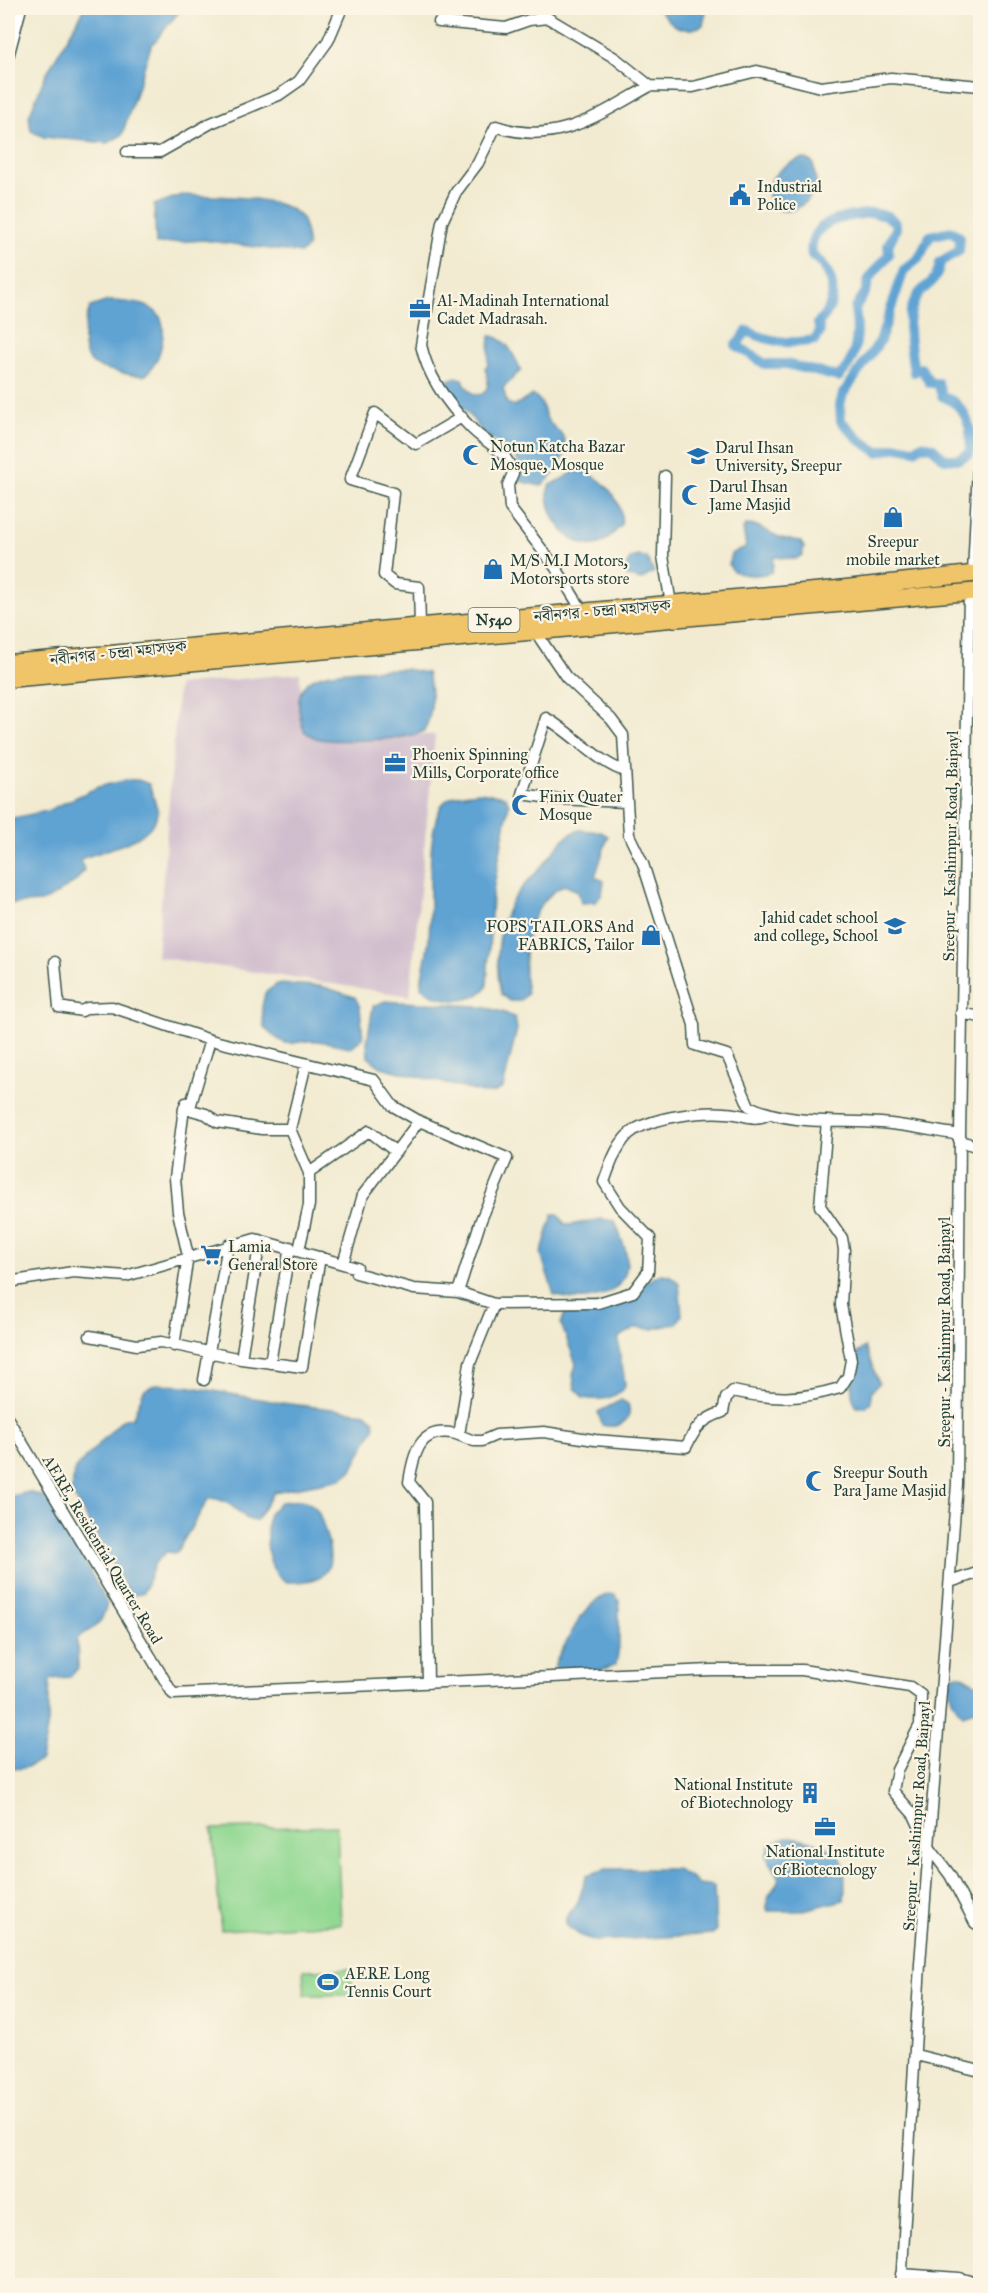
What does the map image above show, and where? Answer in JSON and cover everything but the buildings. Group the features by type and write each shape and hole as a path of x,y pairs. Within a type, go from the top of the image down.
{"highway":[{"name":"নবীনগর - চন্দ্রা মহাসড়ক","path":"8,663 671,604 976,573"},
{"name":"নবীনগর - চন্দ্রা মহাসড়ক","path":"8,679 975,592"}],"street":[{"path":"8,57 21,8"},
{"path":"127,152 160,152 211,123 279,95 299,81 328,41 342,8"},
{"path":"534,8 615,58 650,86"},
{"path":"439,22 506,28 529,20 548,18"},
{"path":"583,612 556,568 510,508 508,485 513,472 508,458 474,431 462,417 425,364 421,345 442,222 456,192 478,163 496,126 519,134 544,134 590,120 650,86 693,87 757,71 821,87 891,78 981,86"},
{"path":"420,626 419,587 395,584 384,575 393,493 350,480 375,412 416,444 462,417"},
{"path":"976,573 981,424"},
{"path":"665,476 663,556 671,604"},
{"name":"Sreepur - Kashimpur Road, Baipayl","path":"901,2280 959,1432 961,1013 975,592"},
{"path":"535,631 566,677 611,719 623,735 629,835 644,864 694,1025 695,1045 727,1055 749,1106 767,1115 827,1121 883,1123 960,1138 981,1148"},
{"path":"625,771 599,758 572,734 546,718 522,794 557,799 626,802"},
{"path":"55,962 59,1007 82,1011 87,1008 112,1006 210,1040 374,1080 393,1106 419,1122 507,1158 508,1161 481,1220 458,1292"},
{"path":"961,1013 981,1017"},
{"path":"174,1346 188,1256 178,1212 175,1178 184,1108 186,1103 191,1104 210,1040"},
{"path":"270,1363 295,1249 309,1206 309,1173 290,1129 306,1064"},
{"path":"184,1108 206,1114 217,1122 262,1129 290,1129"},
{"path":"8,1282 73,1272 126,1276 188,1256 255,1239 357,1268 356,1273 378,1281 414,1289 458,1292 494,1304 598,1303 633,1292 648,1272 650,1238 620,1208 604,1182 613,1158 633,1131 676,1116 726,1113 757,1119 767,1115"},
{"path":"827,1121 820,1206 842,1238 844,1250 842,1305 851,1360 848,1376 840,1388 795,1399 761,1397 733,1391 726,1398 723,1412 708,1417 697,1425 686,1447 676,1448 544,1432 518,1432 474,1441 439,1430 424,1438 412,1464 409,1482 425,1502 428,1683 711,1670 802,1670 910,1687 921,1695 920,1725 897,1770 893,1791 915,1815 929,1847 950,1875 975,1923 981,1926"},
{"path":"343,1264 363,1195 419,1122"},
{"path":"309,1173 369,1131 396,1152"},
{"path":"241,1359 260,1240"},
{"path":"204,1380 228,1245"},
{"path":"90,1336 137,1345 161,1342 209,1354 302,1367 320,1257"},
{"path":"456,1434 460,1429 470,1363 494,1304"},
{"name":"AERE, Residential Quarter Road","path":"8,1419 173,1694 428,1683"},
{"path":"950,1582 981,1572"},
{"path":"916,2055 981,2071"},
{"path":"901,2280 959,2278 981,2283"}],"shaded area":[{"path":"300,673 302,730 435,735 410,996 157,957 178,685"}],"green space":[{"path":"337,1826 341,1924 221,1930 212,1829"},
{"name":"AERE Long Tennis Court","path":"351,1969 352,1995 305,1995 303,1970"}],"water":[{"path":"85,8 182,8 151,46 122,135 108,143 44,137 31,131 29,116 45,76"},
{"path":"658,8 707,8 703,25 683,29 672,24"},
{"path":"800,159 813,163 817,189 800,206 789,211 779,210 772,205 768,197 769,187 774,177 784,167"},
{"path":"181,195 246,198 280,205 293,211 302,219 308,247 301,253 203,240 156,244 154,205"},
{"path":"108,301 146,306 160,316 163,325 161,347 156,362 146,375 132,375 100,368 89,360 84,338 90,307"},
{"path":"490,336 496,337 505,344 513,353 521,370 503,388 507,403 514,406 533,395 537,397 549,421 563,436 565,450 560,464 541,486 519,481 518,460 507,449 486,435 446,387 448,380 456,377 463,379 467,387 477,395 485,391 488,378 485,368 488,365"},
{"path":"578,470 603,483 610,490 619,507 621,526 608,539 599,544 588,545 569,536 560,527 550,506 549,486"},
{"path":"746,525 757,526 781,538 800,541 804,547 802,555 796,559 774,557 772,572 767,574 752,575 733,571 729,565 731,554 746,547 743,529"},
{"path":"646,557 654,572 641,580 627,576 626,571 631,558"},
{"path":"405,669 427,673 432,702 430,717 424,731 403,737 325,740 304,731 299,713 299,700 302,689 308,682 330,673"},
{"path":"127,780 138,780 149,784 158,811 154,822 147,830 127,843 81,859 84,870 76,881 49,899 41,902 8,904 8,819 47,811 98,787"},
{"path":"480,792 505,796 509,804 492,896 487,987 464,1000 446,999 421,987 429,937 433,833 437,817 445,801 459,795"},
{"path":"580,830 601,832 608,836 595,877 604,881 602,894 596,902 581,903 578,891 564,885 551,894 541,906 529,933 525,964 527,994 520,1001 510,1001 501,994 498,973 498,950 505,917 516,895 561,842"},
{"path":"277,984 321,986 355,997 360,1007 363,1038 351,1047 317,1041 290,1044 280,1041 264,1028 262,1007 265,993"},
{"path":"385,1001 487,1008 515,1018 517,1029 503,1088 493,1093 483,1093 381,1067 368,1057 367,1042 373,1006"},
{"path":"553,1214 558,1214 565,1224 570,1225 601,1219 614,1221 626,1255 626,1270 621,1282 612,1290 600,1296 585,1299 570,1299 554,1295 541,1254"},
{"path":"661,1274 669,1275 679,1283 682,1315 677,1323 653,1329 636,1328 619,1337 625,1387 616,1395 606,1398 583,1398 575,1388 573,1375 576,1364 561,1324 567,1307 604,1304"},
{"path":"865,1347 879,1383 871,1392 871,1402 865,1407 857,1407 852,1395 852,1381 856,1354"},
{"path":"156,1384 186,1386 282,1403 366,1413 374,1420 375,1426 352,1470 341,1479 274,1492 256,1521 246,1518 226,1502 209,1498 176,1553 166,1552 155,1563 144,1592 131,1596 71,1491 75,1469 122,1420 133,1417 144,1390"},
{"path":"621,1400 628,1404 629,1415 626,1420 618,1425 602,1425 598,1412"},
{"path":"29,1492 50,1499 107,1604 99,1623 77,1639 78,1668 70,1677 50,1679 48,1724 41,1760 17,1769 8,1767 8,1494 12,1496"},
{"path":"301,1500 315,1507 320,1515 329,1544 329,1564 321,1576 312,1580 287,1582 279,1577 270,1562 267,1543 268,1515 280,1502"},
{"path":"608,1594 615,1595 619,1601 619,1647 616,1664 586,1671 555,1668 555,1663 583,1615 598,1599"},
{"path":"952,1675 962,1675 980,1686 980,1708 963,1714 959,1710 950,1691"},
{"path":"786,1837 816,1843 837,1854 844,1867 844,1900 800,1911 768,1911 768,1898 779,1878 766,1856 770,1844"},
{"path":"606,1869 676,1869 699,1884 714,1886 716,1930 713,1934 596,1941 581,1936 566,1925 566,1918 578,1902 587,1875"}],"waterway":[{"path":"872,213 887,216 896,223 896,229 888,245 889,254 869,279 866,291 855,309 856,346 850,363 838,377 786,364 765,364 736,345 747,331 780,342 815,340 820,332 818,323 830,306 832,297 832,288 826,270 812,255 812,243 816,234 822,227 840,218 872,213"},
{"path":"951,231 960,237 959,251 940,262 933,281 921,291 915,300 910,317 909,336 914,372 921,368 930,383 938,383 942,396 951,400 963,412 969,427 970,453 959,459 945,459 932,447 922,445 915,450 898,447 878,452 860,440 841,421 840,405 843,394 880,341 904,270 919,258 930,236 951,231"}],"place":[{"name":"Industrial Police","path":"740,195"},
{"name":"Al-Madinah International Cadet Madrasah.","path":"420,309"},
{"name":"Notun Katcha Bazar Mosque, Mosque","path":"473,455"},
{"name":"Darul Ihsan University, Sreepur","path":"698,456"},
{"name":"Darul Ihsan Jame Masjid","path":"692,495"},
{"name":"Sreepur mobile market","path":"893,517"},
{"name":"M/S M.I Motors, Motorsports store","path":"493,569"},
{"name":"Phoenix Spinning Mills, Corporate office","path":"395,763"},
{"name":"Finix Quater Mosque","path":"522,805"},
{"name":"Jahid cadet school and college, School","path":"895,926"},
{"name":"FOPS TAILORS And FABRICS, Tailor","path":"651,935"},
{"name":"Lamia General Store","path":"211,1255"},
{"name":"Sreepur South Para Jame Masjid","path":"816,1481"},
{"name":"National Institute of Biotechnology","path":"810,1793"},
{"name":"National Institute of Biotecnology","path":"825,1827"},
{"name":"AERE Long Tennis Court","path":"328,1982"}]}
